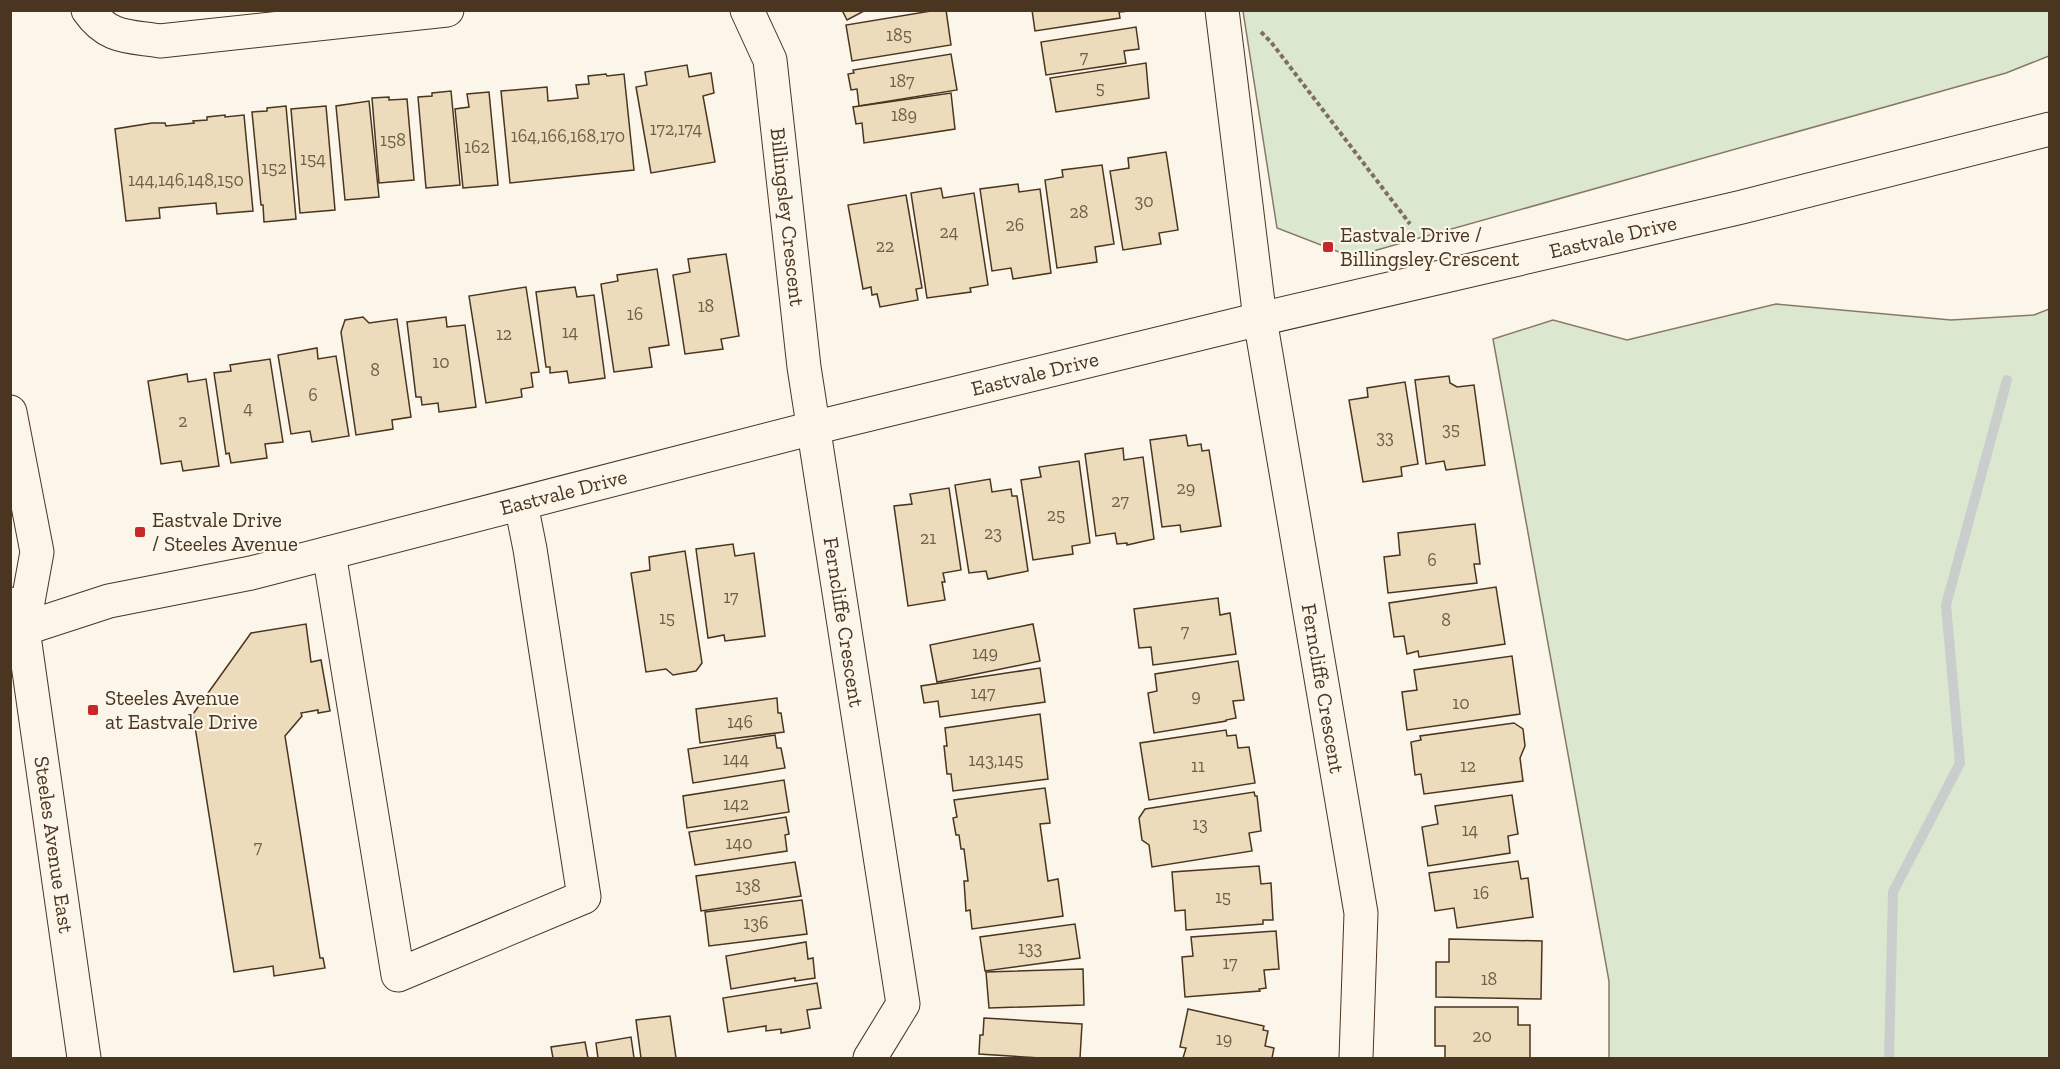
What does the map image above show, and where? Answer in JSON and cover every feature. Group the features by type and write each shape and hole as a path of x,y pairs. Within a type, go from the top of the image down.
{"street":[{"path":"88,10 102,27 113,34 160,40 447,10"},
{"name":"Billingsley Crescent","path":"747,10 770,60 813,428"},
{"path":"1222,10 1260,319"},
{"name":"Eastvale Drive","path":"16,616 109,601 251,573 813,428 1260,319 1742,207 2049,129"},
{"name":"Ferncliffe Crescent","path":"1260,319 1361,913 1356,1059"},
{"name":"Steeles Avenue East","path":"10,412 37,552 16,616 84,1059"},
{"name":"Ferncliffe Crescent","path":"813,428 903,1004 870,1059"},
{"path":"329,553 398,975 584,897 521,504"}],"path":[{"path":"1255,26 1271,42 1410,224"}],"green space":[{"path":"1243,11 2049,11 2049,56 2006,73 1352,257 1277,228"},
{"path":"1776,304 1951,320 2034,315 2049,309 2049,1058 1609,1058 1609,981 1493,339 1553,320 1627,340"}],"building":[{"path":"842,10 864,10 864,11 847,20"},
{"path":"946,10 951,45 852,61 846,25"},
{"path":"1032,10 1129,11 1119,12 1120,18 1035,31"},
{"path":"1136,27 1139,49 1124,51 1126,63 1046,75 1041,42"},
{"path":"951,54 957,90 859,106 857,89 851,90 848,74 854,73 853,70"},
{"path":"1146,63 1149,98 1056,112 1050,78"},
{"path":"687,65 689,77 711,73 714,93 703,96 715,162 651,173 636,87 647,85 645,72"},
{"path":"606,74 607,76 624,74 634,170 510,183 501,91 547,87 548,101 578,98 576,85 589,84 588,76"},
{"path":"451,91 460,185 426,188 418,97"},
{"path":"489,92 498,185 463,188 455,109 469,107 467,94"},
{"path":"951,93 955,129 864,143 862,123 856,124 853,107"},
{"path":"389,97 389,100 407,99 414,180 379,183 372,98"},
{"path":"369,101 379,197 345,200 336,106"},
{"path":"286,106 296,219 264,222 252,112"},
{"path":"326,106 335,210 300,213 291,109"},
{"path":"225,115 225,117 244,115 253,211 217,214 216,203 159,208 160,218 126,221 115,129 152,123 165,123 166,126 194,123 193,121 207,120 207,117"},
{"path":"1166,152 1178,230 1159,233 1161,244 1123,250 1110,171 1129,168 1128,158"},
{"path":"1102,165 1114,244 1095,247 1097,262 1057,268 1045,180 1063,177 1062,170"},
{"path":"1018,184 1019,192 1040,189 1051,273 1013,279 1011,268 992,271 980,189"},
{"path":"941,188 943,198 974,193 988,285 970,288 971,292 927,298 911,193"},
{"path":"906,195 922,288 916,289 918,300 880,307 877,294 872,295 871,287 863,289 848,205"},
{"path":"726,254 739,336 721,339 723,349 685,354 673,275 690,272 688,259"},
{"path":"657,269 669,345 649,348 652,367 614,372 601,284 618,281 617,275"},
{"path":"526,287 539,372 531,373 533,387 521,389 522,397 486,403 469,296"},
{"path":"575,287 577,297 594,295 605,378 569,383 567,371 550,373 550,367 546,367 536,292"},
{"path":"363,317 369,323 397,319 411,417 392,420 393,429 356,435 341,332 345,320"},
{"path":"446,317 447,327 465,325 476,407 439,412 438,403 422,405 421,397 416,397 407,322"},
{"path":"317,348 318,359 336,356 349,436 312,442 310,431 291,434 278,355"},
{"path":"270,359 283,442 265,444 267,458 231,463 229,453 226,454 214,373 231,371 230,365"},
{"path":"187,374 188,382 206,379 219,466 183,471 181,461 161,464 148,381"},
{"path":"1449,376 1450,383 1457,387 1474,385 1485,465 1446,470 1444,461 1426,464 1415,380"},
{"path":"1405,382 1418,464 1401,467 1402,476 1363,482 1349,400 1368,397 1367,388"},
{"path":"1186,435 1188,446 1201,444 1202,451 1209,450 1221,526 1181,532 1180,525 1162,527 1150,440"},
{"path":"1123,448 1124,460 1143,457 1154,539 1127,545 1127,543 1117,544 1115,533 1096,536 1085,454"},
{"path":"1079,461 1090,543 1072,546 1073,554 1033,560 1021,480 1041,477 1039,467"},
{"path":"990,479 992,492 1011,489 1012,496 1017,496 1028,571 988,579 986,571 969,573 955,485"},
{"path":"949,488 961,570 943,573 945,600 908,606 894,506 912,504 910,494"},
{"path":"1475,524 1480,564 1474,564 1477,583 1388,593 1384,557 1400,555 1398,533"},
{"path":"733,544 735,556 754,553 765,636 725,641 724,635 708,638 696,549"},
{"path":"685,551 702,663 696,671 673,675 666,669 646,672 631,573 650,570 649,557"},
{"path":"1496,587 1505,644 1419,657 1418,651 1407,654 1404,636 1394,637 1389,603"},
{"path":"1218,598 1220,615 1230,613 1236,654 1153,665 1151,647 1139,648 1134,609"},
{"path":"306,624 311,662 321,660 330,711 318,713 318,710 301,713 302,716 285,736 320,958 323,958 325,968 274,976 273,966 234,972 193,714 251,633"},
{"path":"1033,624 1040,661 937,682 930,645"},
{"path":"1512,656 1520,714 1407,730 1402,692 1417,690 1414,670"},
{"path":"1238,661 1244,700 1233,701 1236,718 1154,733 1148,693 1157,691 1155,674"},
{"path":"1040,668 1045,702 940,717 938,701 924,703 921,686"},
{"path":"777,698 778,713 781,713 784,732 700,743 696,709"},
{"path":"1040,714 1048,779 953,791 951,774 947,774 945,728"},
{"path":"1514,723 1523,729 1525,746 1520,758 1523,781 1424,794 1421,774 1415,775 1411,742 1421,740 1420,736"},
{"path":"1226,730 1227,736 1236,735 1238,748 1249,747 1255,783 1149,800 1140,743"},
{"path":"775,735 777,748 781,748 785,768 693,783 688,749"},
{"path":"784,780 789,812 687,828 683,796"},
{"path":"1045,788 1050,823 1040,824 1048,881 1058,879 1063,916 972,929 970,910 966,911 964,881 968,881 964,849 961,849 959,835 956,835 953,818 957,817 954,800"},
{"path":"1254,792 1257,796 1261,831 1249,833 1252,851 1152,867 1149,845 1142,840 1139,818 1145,809"},
{"path":"1512,795 1518,834 1508,836 1510,853 1428,866 1422,827 1438,824 1435,806"},
{"path":"786,817 789,834 785,835 787,851 695,865 689,832"},
{"path":"1518,861 1521,879 1528,878 1533,917 1457,928 1454,908 1435,911 1429,873"},
{"path":"795,862 801,896 701,911 696,876"},
{"path":"1259,866 1261,884 1271,883 1273,920 1263,920 1263,924 1186,930 1185,910 1175,911 1172,872"},
{"path":"802,900 807,934 709,946 705,912"},
{"path":"1075,924 1080,958 985,971 980,937"},
{"path":"1276,931 1279,969 1264,970 1266,988 1259,989 1260,991 1185,997 1182,957 1193,956 1191,937"},
{"path":"1449,939 1542,941 1541,999 1436,997 1436,962 1449,962"},
{"path":"806,942 808,959 813,958 815,978 795,981 795,978 731,989 726,956"},
{"path":"1083,969 1084,1005 989,1008 986,972"},
{"path":"817,983 821,1008 807,1010 810,1028 781,1033 781,1029 766,1031 766,1026 728,1032 723,998"},
{"path":"1435,1007 1518,1007 1518,1025 1530,1025 1530,1058 1445,1058 1445,1046 1435,1046"},
{"path":"1188,1009 1264,1026 1263,1030 1268,1031 1265,1046 1274,1048 1272,1058 1183,1058 1186,1048 1180,1047"},
{"path":"670,1016 676,1058 641,1058 636,1020"},
{"path":"984,1018 1082,1024 1080,1058 979,1054"},
{"path":"631,1037 634,1058 598,1058 596,1043"},
{"path":"585,1042 588,1058 553,1058 551,1047"}],"waterway":[{"path":"1889,1058 1893,892 1960,763 1946,605 2007,380"}],"place":[{"name":"Eastvale Drive / Billingsley Crescent","path":"1328,247"},
{"name":"Eastvale Drive / Steeles Avenue","path":"140,532"},
{"name":"Steeles Avenue at Eastvale Drive","path":"93,710"}]}
